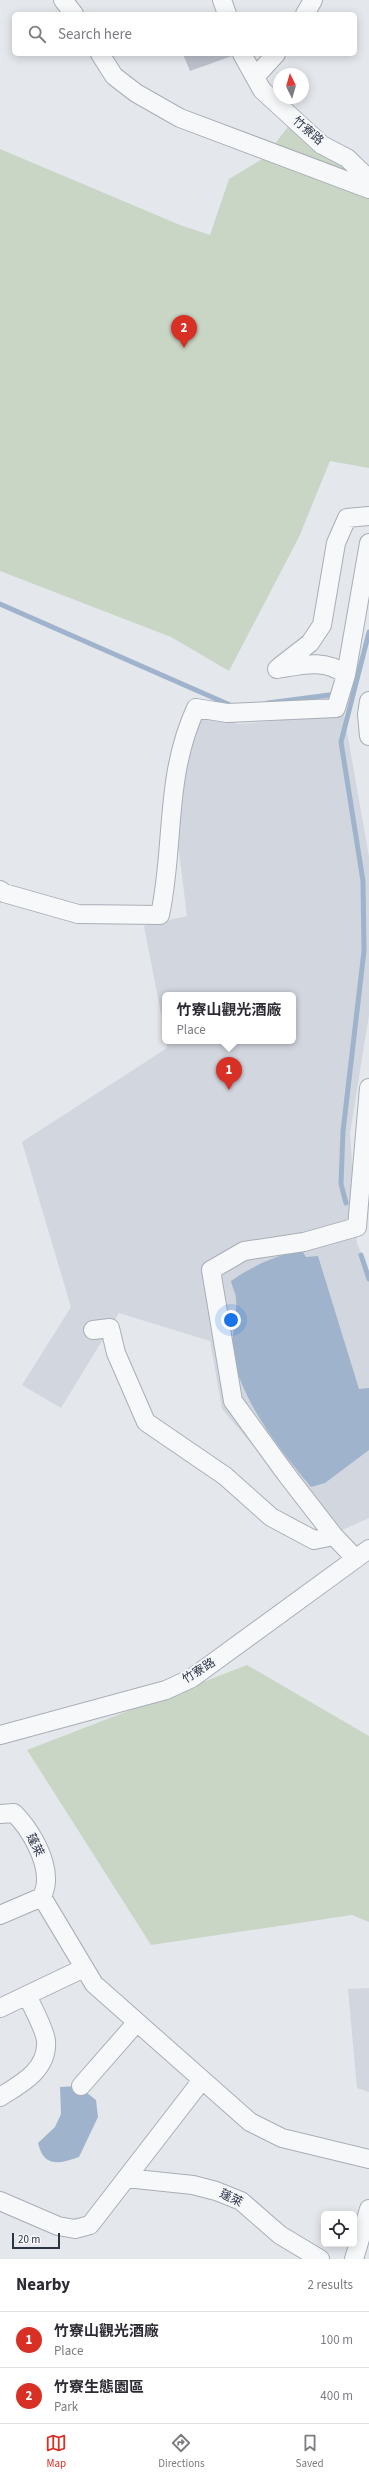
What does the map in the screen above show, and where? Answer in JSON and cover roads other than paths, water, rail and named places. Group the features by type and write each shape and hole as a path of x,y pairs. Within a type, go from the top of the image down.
{"street":[{"path":"63,0 72,12"},
{"path":"222,0 226,12"},
{"path":"306,12 314,0"},
{"path":"101,56 114,76 136,93 180,118 369,189"},
{"name":"竹寮路","path":"243,56 247,65 256,76 262,90 316,140 347,158 369,179"},
{"path":"256,76 274,56"},
{"path":"346,675 337,667 313,663 277,669 310,643 322,625 336,543 347,518 369,516"},
{"path":"0,890 4,893 78,914 160,915 174,781 185,735 196,708 227,713 336,708 346,675 369,543"},
{"path":"369,701 367,714 369,736"},
{"path":"362,1554 334,1536 233,1401 211,1270 244,1251 304,1242 357,1227 369,1088"},
{"path":"93,1330 110,1328 116,1353 146,1422 224,1476 271,1517 289,1528 314,1540 334,1536"},
{"name":"竹寮路","path":"0,1735 166,1690 192,1678 362,1554"},
{"name":"蓬萊","path":"0,1814 14,1813 25,1824 44,1864 46,1882 42,1897"},
{"path":"0,1916 42,1897 94,1984 250,2122 282,2138 369,2159"},
{"path":"0,2008 84,1968"},
{"path":"0,2097 25,2082 35,2072 44,2056 46,2040 27,1995"},
{"path":"81,2086 137,2022"},
{"path":"0,2201 58,2226 75,2229 90,2225 202,2080"},
{"name":"蓬萊","path":"126,2178 159,2180 216,2191 241,2201 280,2235 320,2259"},
{"path":"354,2259 369,2209"}],"water":[{"path":"301,1249 306,1257 318,1256 359,1389 369,1388 369,1450 325,1483 311,1487 276,1443 255,1411 239,1377 234,1360 232,1343 236,1306 235,1294 231,1281 264,1262"},
{"path":"78,2086 96,2100 98,2117 79,2157 65,2161 53,2162 44,2157 38,2143 55,2127 61,2114 60,2087"}],"waterway":[{"path":"0,604 230,705"},
{"path":"346,1203 341,1184 343,1131 364,951 363,881 341,742 369,632"},
{"path":"268,703 337,694"},
{"path":"361,1255 369,1279"}],"place":[{"name":"竹寮生態園區","path":"184,348"},
{"name":"竹寮山觀光酒廠","path":"229,1090"}]}
